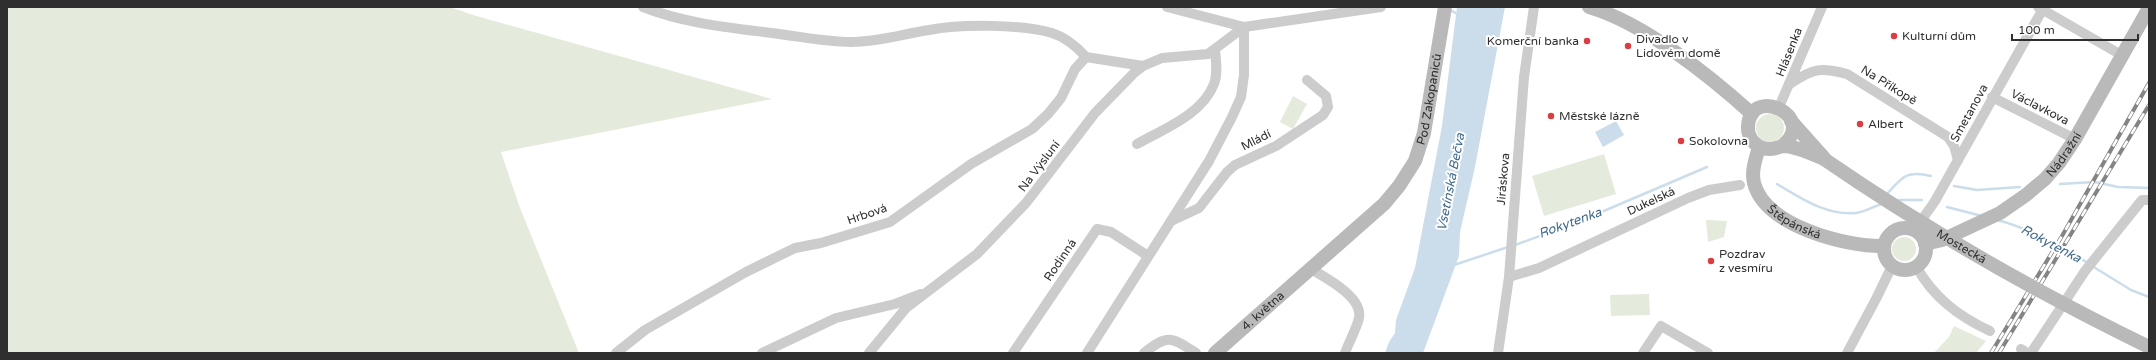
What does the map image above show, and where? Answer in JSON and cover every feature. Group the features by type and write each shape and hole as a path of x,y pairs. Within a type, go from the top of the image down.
{"street":[{"path":"643,7 667,17 743,30 851,42 877,40 964,25 1035,30 1052,33 1061,37 1078,48 1086,57 1143,66"},
{"path":"1167,7 1244,27 1381,7"},
{"name":"Pod Zakopaniců","path":"1399,186 1415,161 1424,133 1445,7"},
{"name":"Jiráskova","path":"1498,353 1509,277 1527,48 1534,7"},
{"name":"Hlásenka","path":"1779,107 1790,84 1796,64 1822,7"},
{"path":"1598,8 1658,41 1727,92 1752,114"},
{"path":"2042,8 2123,56"},
{"name":"Smetanova","path":"1914,231 1935,201 2042,8"},
{"name":"Nádražní","path":"1924,244 1942,240 2000,213 2026,195 2045,179 2059,163 2075,139 2149,8"},
{"name":"Na Výsluní","path":"869,353 906,308 977,254 1026,203 1094,113 1134,73 1143,66 1162,58 1198,56 1215,50 1228,38 1244,27"},
{"name":"Mládí","path":"1087,353 1209,161 1240,97 1244,75 1244,27"},
{"path":"1137,144 1168,128 1197,107 1207,96 1215,84 1217,67 1215,50"},
{"name":"Hrbová","path":"619,350 645,330 746,272 795,248 821,243 890,222 971,164 1032,129 1048,114 1061,98 1075,69 1086,57"},
{"name":"Na Příkopě","path":"1790,84 1814,70 1830,70 1847,74 1948,137 1954,146 1958,160"},
{"name":"Mládí","path":"1171,221 1199,208 1227,172 1235,165 1276,146 1323,115 1328,107 1326,96 1307,80"},
{"name":"Václavkova","path":"1992,97 2075,139"},
{"path":"1782,146 1791,135 1791,121 1787,113 1779,107 1767,106 1752,114 1748,123 1748,132 1752,140 1759,147 1768,150 1782,146 1824,159"},
{"name":"Mostecká","path":"1791,121 1824,159 1866,188 1973,254 2048,296 2149,347"},
{"path":"1747,184 1759,147"},
{"name":"Štěpánská","path":"1747,184 1767,205 1800,227 1841,242 1861,246 1884,246"},
{"name":"Dukelská","path":"1509,277 1539,268 1688,198 1709,190 1747,184"},
{"name":"4. května","path":"1215,353 1384,204 1399,186"},
{"path":"2031,353 2096,256 2145,200"},
{"name":"Rodinná","path":"1013,353 1096,229 1111,232 1148,256"},
{"path":"1901,229 1914,231 1919,234 1924,244 1924,256 1916,266 1904,270 1892,266 1886,257 1884,246 1886,240 1895,231 1901,229"},
{"path":"1847,353 1892,266"},
{"path":"1916,266 1924,280 1940,300 1955,312 1990,331"},
{"path":"1311,269 1344,290 1358,310 1359,318 1344,353"},
{"path":"762,353 803,332 836,318 895,304 925,293"},
{"path":"1643,353 1661,326 1708,353"},
{"path":"777,353 803,332"},
{"path":"1144,353 1158,341 1168,338 1176,340 1196,353"}],"shaded area":[{"path":"7,7 450,7 473,15 772,99 501,152 520,208 579,353 7,353"},
{"path":"1293,96 1307,104 1293,129 1280,122"},
{"path":"1770,114 1780,118 1784,128 1780,138 1770,142 1760,138 1756,128 1760,118"},
{"path":"1604,154 1616,194 1544,216 1532,176"},
{"path":"1706,220 1727,221 1724,237 1708,242"},
{"path":"1904,237 1913,240 1916,249 1913,258 1904,261 1895,258 1892,249 1895,240"},
{"path":"1649,294 1650,315 1611,316 1610,295"},
{"path":"1954,326 1986,341 1976,353 1934,353 1949,337"}],"water":[{"name":"Vsetínská Bečva","path":"1457,7 1505,7 1475,167 1460,232 1459,256 1423,353 1385,353 1389,342 1395,333 1396,320 1415,268 1442,126"},
{"path":"1616,121 1624,135 1603,147 1595,132"}],"waterway":[{"path":"1452,11 1459,15"},
{"name":"Rokytenka","path":"1515,245 1578,222 1707,167"},
{"path":"1887,194 1906,176 1911,174 1931,176"},
{"path":"2060,184 2095,182 2118,187 2149,188"},
{"name":"Rokytenka","path":"1777,184 1814,205 1834,212 1856,213 1882,204"},
{"path":"1954,186 1977,190 2020,187"},
{"name":"Rokytenka","path":"1895,200 1922,200"},
{"name":"Rokytenka","path":"1947,207 1982,216"},
{"name":"Rokytenka","path":"1997,220 2009,223 2032,233 2088,263"},
{"name":"Rokytenka","path":"1454,265 1508,247"},
{"name":"Rokytenka","path":"2092,266 2131,290 2149,297"}],"railway":[{"path":"1991,353 2062,236 2149,83"},
{"path":"1999,353 2149,105"}],"place":[{"name":"Kulturní dům","path":"1894,36"},
{"name":"Komerční banka","path":"1587,41"},
{"name":"Divadlo v Lidovém domě","path":"1628,46"},
{"name":"Městské lázně","path":"1551,116"},
{"name":"Albert","path":"1860,124"},
{"name":"Sokolovna","path":"1681,141"},
{"name":"Pozdrav z vesmíru","path":"1711,261"}]}
